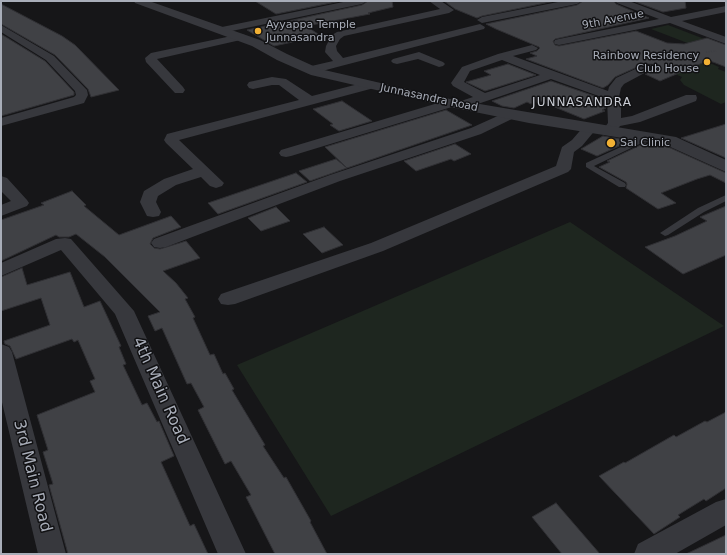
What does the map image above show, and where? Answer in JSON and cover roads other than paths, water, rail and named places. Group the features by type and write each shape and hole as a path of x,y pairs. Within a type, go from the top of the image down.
{"street":[{"name":"Junnasandra Road","path":"139,1 256,43 311,70 334,77 457,104 511,114 590,128 612,127 670,141 689,148 726,167"},
{"path":"222,30 362,1"},
{"path":"341,63 331,52 331,46 336,37 341,34 449,10 434,1"},
{"path":"311,70 341,63 481,23 577,1"},
{"path":"620,1 726,41"},
{"name":"9th Avenue","path":"559,42 726,9"},
{"path":"1,28 50,58 81,90 82,95 79,100 1,122"},
{"path":"179,90 152,62 152,58 155,55 241,38"},
{"path":"483,97 457,84 458,79 466,69 502,56 532,48"},
{"path":"388,63 419,56 439,64"},
{"path":"502,56 613,97"},
{"path":"648,67 620,81 615,87 613,97 615,104 612,127 691,98"},
{"path":"334,77 360,70"},
{"path":"286,153 483,97 551,75"},
{"path":"253,85 272,81 282,82 310,101"},
{"path":"216,184 171,140 172,137 370,85"},
{"path":"160,243 335,178 476,131 511,114"},
{"path":"228,299 376,247 563,169 567,150 578,143 590,128"},
{"path":"153,212 148,202 150,194 156,189 170,182 203,171"},
{"path":"1,181 21,203 1,211"},
{"name":"4th Main Road","path":"1,270 64,243 124,311 231,554"},
{"name":"3rd Main Road","path":"1,352 52,554"},
{"path":"648,554 726,511"}],"lane":[{"path":"622,185 589,165 650,137"},
{"path":"665,233 701,210 726,198"}],"place":[{"name":"Ayyappa Temple Junnasandra","path":"258,31"},
{"name":"Rainbow Residency Club House","path":"707,62"},
{"name":"Sai Clinic","path":"611,143"}],"district":[{"name":"JUNNASANDRA","path":"582,103"}]}
